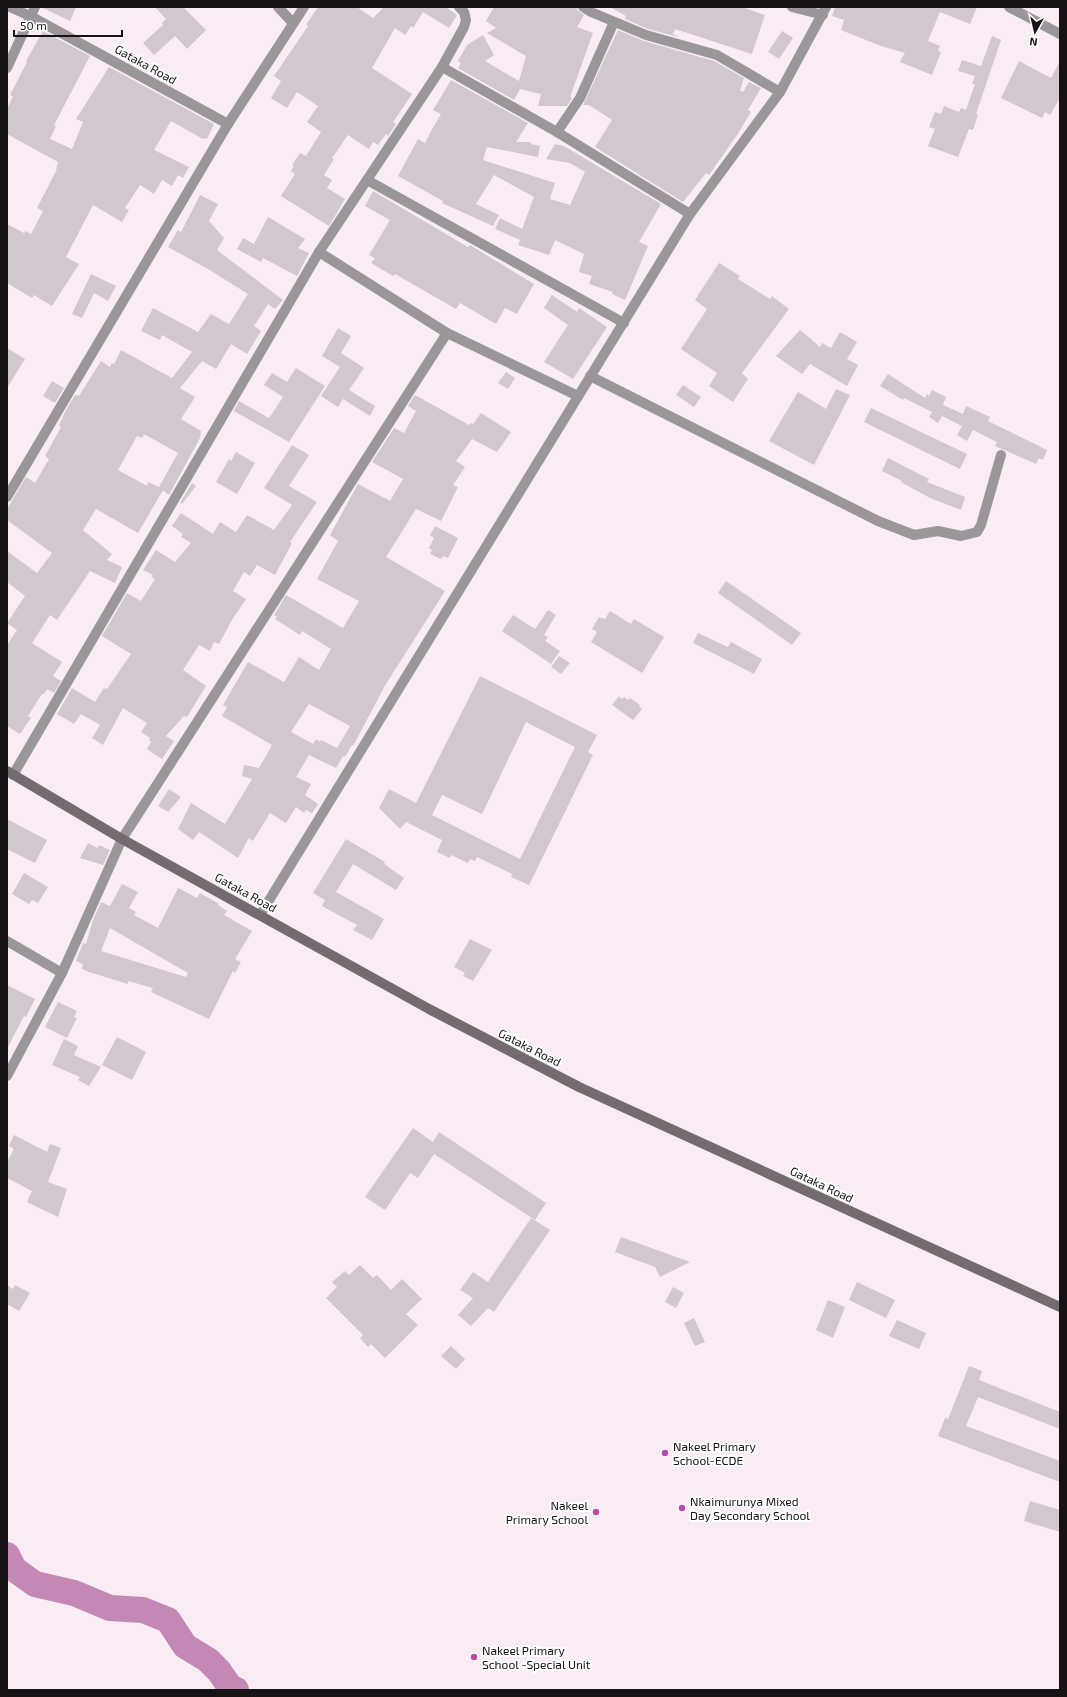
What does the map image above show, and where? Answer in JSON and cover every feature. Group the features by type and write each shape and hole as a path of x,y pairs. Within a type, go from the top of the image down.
{"street":[{"name":"Gataka Road","path":"10,7 33,12 228,124"},
{"path":"278,7 293,23"},
{"path":"7,497 228,124 304,7"},
{"path":"10,773 319,252 442,67 464,27 466,20 464,12 459,7"},
{"path":"583,7 591,12 646,35 717,55 780,92"},
{"path":"260,915 690,214 780,92 824,11 792,7"},
{"path":"1009,7 1060,34"},
{"path":"7,68 33,12"},
{"path":"557,132 580,98 614,22"},
{"path":"442,67 557,132 690,214"},
{"path":"367,180 624,323"},
{"path":"319,252 447,333 578,396"},
{"path":"7,1076 62,973 122,839 447,333"},
{"path":"590,376 878,521 914,535 938,531 960,536 977,532 981,525 1001,455"},
{"name":"Gataka Road","path":"10,773 122,839 429,1009 579,1087 1060,1307"},
{"path":"7,941 62,973"}],"building":[{"path":"41,7 76,7 70,21"},
{"path":"155,7 183,7 206,30 187,49 175,36 154,55 143,43 163,25 162,23 166,19"},
{"path":"318,7 357,7 373,18 384,7 446,7 457,15 449,28 423,12 413,28 411,26 405,35 395,28 372,68 412,94 393,122 396,124 388,136 386,134 378,145 373,142 369,149 348,135 332,158 334,159 324,175 332,180 327,188 345,199 329,226 281,196 295,174 291,171 294,166 292,165 300,153 306,156 321,132 307,122 318,106 297,92 287,108 271,98 281,81 274,76 308,26 306,25"},
{"path":"494,7 577,7 577,10 584,15 577,27 593,33 570,97 572,98 567,106 538,106 541,94 520,89 514,100 458,68 461,63 458,61 467,45 483,35 494,55 485,61 519,81 526,56 487,33 496,28 486,21"},
{"path":"610,7 742,7 765,15 752,54 675,29 673,34 679,37 648,29 625,19 626,16"},
{"path":"835,7 977,7 970,24 940,12 928,41 940,46 938,51 941,52 932,75 900,62 905,53 881,46 841,30 844,20 832,16"},
{"path":"618,30 644,41 714,61 744,78 740,91 743,92 749,82 761,88 748,110 751,112 737,135 709,175 706,173 683,202 595,147 612,120 589,105 583,105"},
{"path":"43,31 90,56 54,125 56,126 50,139 72,149 83,122 76,119 109,67 214,124 207,139 203,139 171,121 154,150 189,167 183,178 178,175 172,186 162,180 154,194 140,185 125,208 129,210 122,222 93,205 66,257 79,264 52,306 34,295 32,298 7,283 7,224 24,233 26,231 31,234 43,211 37,208 57,169 58,162 7,134 7,109 13,96 10,95 27,62 26,61"},
{"path":"782,31 793,38 779,59 768,52"},
{"path":"992,36 1001,40 976,114 978,115 973,130 969,129 958,157 928,146 935,129 929,127 935,112 941,114 944,106 959,112 961,108 966,110 975,84 972,84 975,76 958,71 962,60 981,66"},
{"path":"1019,61 1051,78 1060,61 1060,98 1050,115 1045,112 1042,118 1001,98"},
{"path":"451,80 528,123 516,142 531,142 531,144 540,146 538,157 487,147 483,160 555,183 550,199 570,205 585,172 570,163 546,159 555,144 564,146 661,204 639,242 648,246 625,300 612,294 613,292 589,284 592,276 579,272 584,254 555,240 549,255 518,245 520,240 495,229 500,218 522,229 534,197 494,175 476,204 499,215 493,226 442,203 443,201 398,176 418,139 425,143 441,114 433,110"},
{"path":"373,191 468,247 470,245 534,284 517,314 505,308 496,324 460,303 456,309 395,274 393,276 371,263 375,258 369,255 390,220 365,206"},
{"path":"200,195 218,204 209,221 224,238 217,250 283,300 275,309 268,304 254,326 261,331 247,354 231,344 216,369 202,361 180,388 195,397 181,419 201,431 200,438 169,495 163,490 138,533 96,509 83,530 112,554 107,560 122,567 115,583 90,571 57,620 50,615 32,643 62,662 53,676 61,681 54,693 47,689 44,694 42,694 28,716 31,718 20,734 7,726 7,645 17,630 7,623 25,596 7,582 7,551 37,573 52,553 7,520 7,509 26,477 35,483 49,459 45,456 61,427 59,425 66,410 75,395 79,396 101,361 110,367 112,363 114,364 121,350 172,378 192,352 162,335 160,340 141,331 153,308 198,332 211,314 229,324 248,294 208,269 168,247 178,230 181,232","holes":["144,434 178,453 159,487 148,482 147,486 118,470 137,436 142,438"]},
{"path":"268,217 305,239 298,248 309,253 297,276 263,258 261,262 237,249 243,238 254,244"},
{"path":"719,263 740,276 738,279 770,299 772,296 789,309 742,373 748,379 733,402 709,386 717,373 681,349 707,309 695,300"},
{"path":"91,274 116,286 108,301 94,293 82,318 72,314"},
{"path":"552,295 577,312 579,308 607,327 573,379 544,362 568,325 544,308"},
{"path":"338,328 351,336 341,353 364,368 349,390 375,406 370,416 343,399 338,407 321,396 340,367 322,356"},
{"path":"800,330 820,347 822,343 831,348 840,332 857,342 847,359 858,365 847,386 810,364 802,374 776,356"},
{"path":"7,348 25,359 7,388"},
{"path":"296,368 325,386 289,442 234,411 239,401 269,418 283,397 264,385 272,373 287,382"},
{"path":"506,372 515,378 508,389 498,383"},
{"path":"888,374 925,398 927,394 929,396 932,390 946,397 943,405 963,414 966,406 990,417 988,421 1047,450 1043,460 1039,458 1036,464 995,446 997,442 973,430 967,441 957,435 962,426 942,416 938,423 929,417 932,412 904,398 903,400 880,386"},
{"path":"52,381 64,388 55,403 43,396"},
{"path":"683,385 701,397 694,407 676,395"},
{"path":"836,389 850,395 814,465 769,441 798,392 826,409"},
{"path":"415,395 469,425 471,423 473,424 481,413 511,432 497,452 472,439 456,461 465,467 453,485 458,487 441,521 416,509 386,557 445,591 386,684 353,746 352,745 345,757 343,756 336,768 309,755 296,777 311,784 305,795 318,804 312,813 306,810 304,813 296,807 286,823 270,813 253,841 249,838 238,858 199,832 193,840 178,829 191,803 225,824 252,779 242,776 244,765 259,768 272,745 222,716 227,707 223,705 248,662 284,682 299,657 319,670 331,649 302,631 300,635 275,619 277,617 274,615 286,595 343,628 359,601 317,579 338,541 330,535 358,484 390,501 403,479 372,462 394,428 404,433 416,411 408,406","holes":["309,704 350,726 337,748 316,739 313,744 291,732"]},
{"path":"871,408 967,454 960,469 864,422"},
{"path":"292,445 309,455 289,486 317,502 290,542 292,543 275,575 257,565 250,576 244,572 233,591 246,599 232,620 219,644 214,642 210,651 199,645 183,670 206,686 187,717 184,716 166,736 174,741 162,759 147,749 151,742 149,740 150,738 141,732 147,723 123,708 103,745 92,738 100,725 81,714 74,724 57,714 72,688 95,702 104,688 107,689 131,654 102,636 127,593 141,601 155,579 151,577 153,575 143,570 156,550 175,562 191,543 181,537 183,534 172,526 181,513 213,534 220,522 236,532 247,515 274,530 292,505 264,488"},
{"path":"236,452 255,463 237,494 216,482 229,459 231,461"},
{"path":"888,458 929,479 927,482 965,497 961,510 930,498 882,471"},
{"path":"192,483 196,486 182,504 180,503"},
{"path":"435,526 458,538 448,558 443,556 441,559 430,554 432,550 429,548 434,538 430,535"},
{"path":"726,581 801,633 792,645 718,593"},
{"path":"548,610 556,615 544,635 548,637 545,641 560,651 551,664 502,631 513,615 535,629"},
{"path":"610,611 631,624 634,619 664,637 642,673 591,642 597,632 592,629 599,617 605,619"},
{"path":"698,633 728,647 731,642 762,659 754,674 693,643"},
{"path":"559,656 570,663 561,674 551,667"},
{"path":"480,676 597,735 588,752 593,755 529,885 511,877 512,874 477,857 475,861 470,859 468,863 451,855 450,858 437,852 442,840 406,822 400,829 379,808 389,789 416,803","holes":["526,722 575,747 520,859 432,815 442,795 482,814"]},
{"path":"619,696 622,699 624,697 628,700 630,698 640,705 639,706 642,709 633,720 612,705"},
{"path":"169,789 181,797 168,812 158,806"},
{"path":"7,819 47,840 35,863 7,849"},
{"path":"346,839 385,862 384,864 404,878 396,890 353,864 336,892 384,919 372,940 353,930 357,925 322,906 325,900 313,893"},
{"path":"88,843 97,848 99,845 110,850 103,865 80,858"},
{"path":"24,873 48,887 38,903 32,900 29,904 12,894"},
{"path":"122,884 138,892 129,908 136,912 134,915 158,928 178,888 197,898 200,893 219,904 218,905 227,911 224,915 252,931 235,959 241,962 235,973 233,971 209,1019 151,992 153,988 128,981 128,984 82,969 83,964 76,961 83,943 86,944 93,920 101,902 110,906","holes":["110,928 188,973 186,977 101,951"]},
{"path":"470,939 492,950 473,981 463,976 465,973 454,967"},
{"path":"7,985 35,999 26,1017 24,1016 7,1049"},
{"path":"58,1002 77,1011 74,1017 77,1018 67,1038 45,1027"},
{"path":"117,1037 146,1052 132,1080 102,1065"},
{"path":"64,1039 78,1046 74,1055 101,1067 89,1086 78,1080 80,1077 52,1065"},
{"path":"413,1128 433,1142 439,1132 546,1203 535,1220 434,1154 418,1178 410,1173 385,1210 365,1197"},
{"path":"14,1135 47,1152 50,1144 61,1148 48,1182 67,1189 58,1217 27,1202 32,1191 7,1178 7,1162 14,1149 9,1146"},
{"path":"531,1218 550,1230 494,1312 488,1308 471,1326 458,1315 473,1298 460,1290 473,1272 488,1282"},
{"path":"621,1237 690,1262 660,1277 655,1267 615,1252"},
{"path":"360,1265 373,1278 377,1275 391,1290 402,1279 422,1299 406,1314 418,1325 385,1358 371,1344 368,1347 360,1338 363,1335 326,1298 337,1287 332,1282 345,1271 349,1275"},
{"path":"857,1282 895,1300 886,1318 849,1300"},
{"path":"7,1285 13,1289 15,1285 30,1293 19,1311 7,1304"},
{"path":"673,1287 684,1293 676,1308 665,1302"},
{"path":"828,1300 845,1307 833,1338 816,1330"},
{"path":"694,1318 705,1342 695,1346 684,1323"},
{"path":"897,1320 926,1333 919,1349 889,1336"},
{"path":"451,1346 465,1359 456,1369 441,1356"},
{"path":"969,1366 982,1371 979,1380 1060,1412 1060,1429 978,1397 966,1426 1060,1461 1060,1482 938,1436 945,1418 948,1419"},
{"path":"1030,1501 1060,1510 1060,1532 1024,1521"}],"waterway":[{"path":"7,1555 14,1569 35,1584 74,1593 110,1608 143,1610 168,1620 185,1646 208,1660 219,1671 230,1687 236,1690"}],"place":[{"name":"Nakeel Primary School-ECDE","path":"665,1453"},
{"name":"Nkaimurunya Mixed Day Secondary School","path":"682,1508"},
{"name":"Nakeel Primary School","path":"596,1512"},
{"name":"Nakeel Primary School -Special Unit","path":"474,1657"}]}
